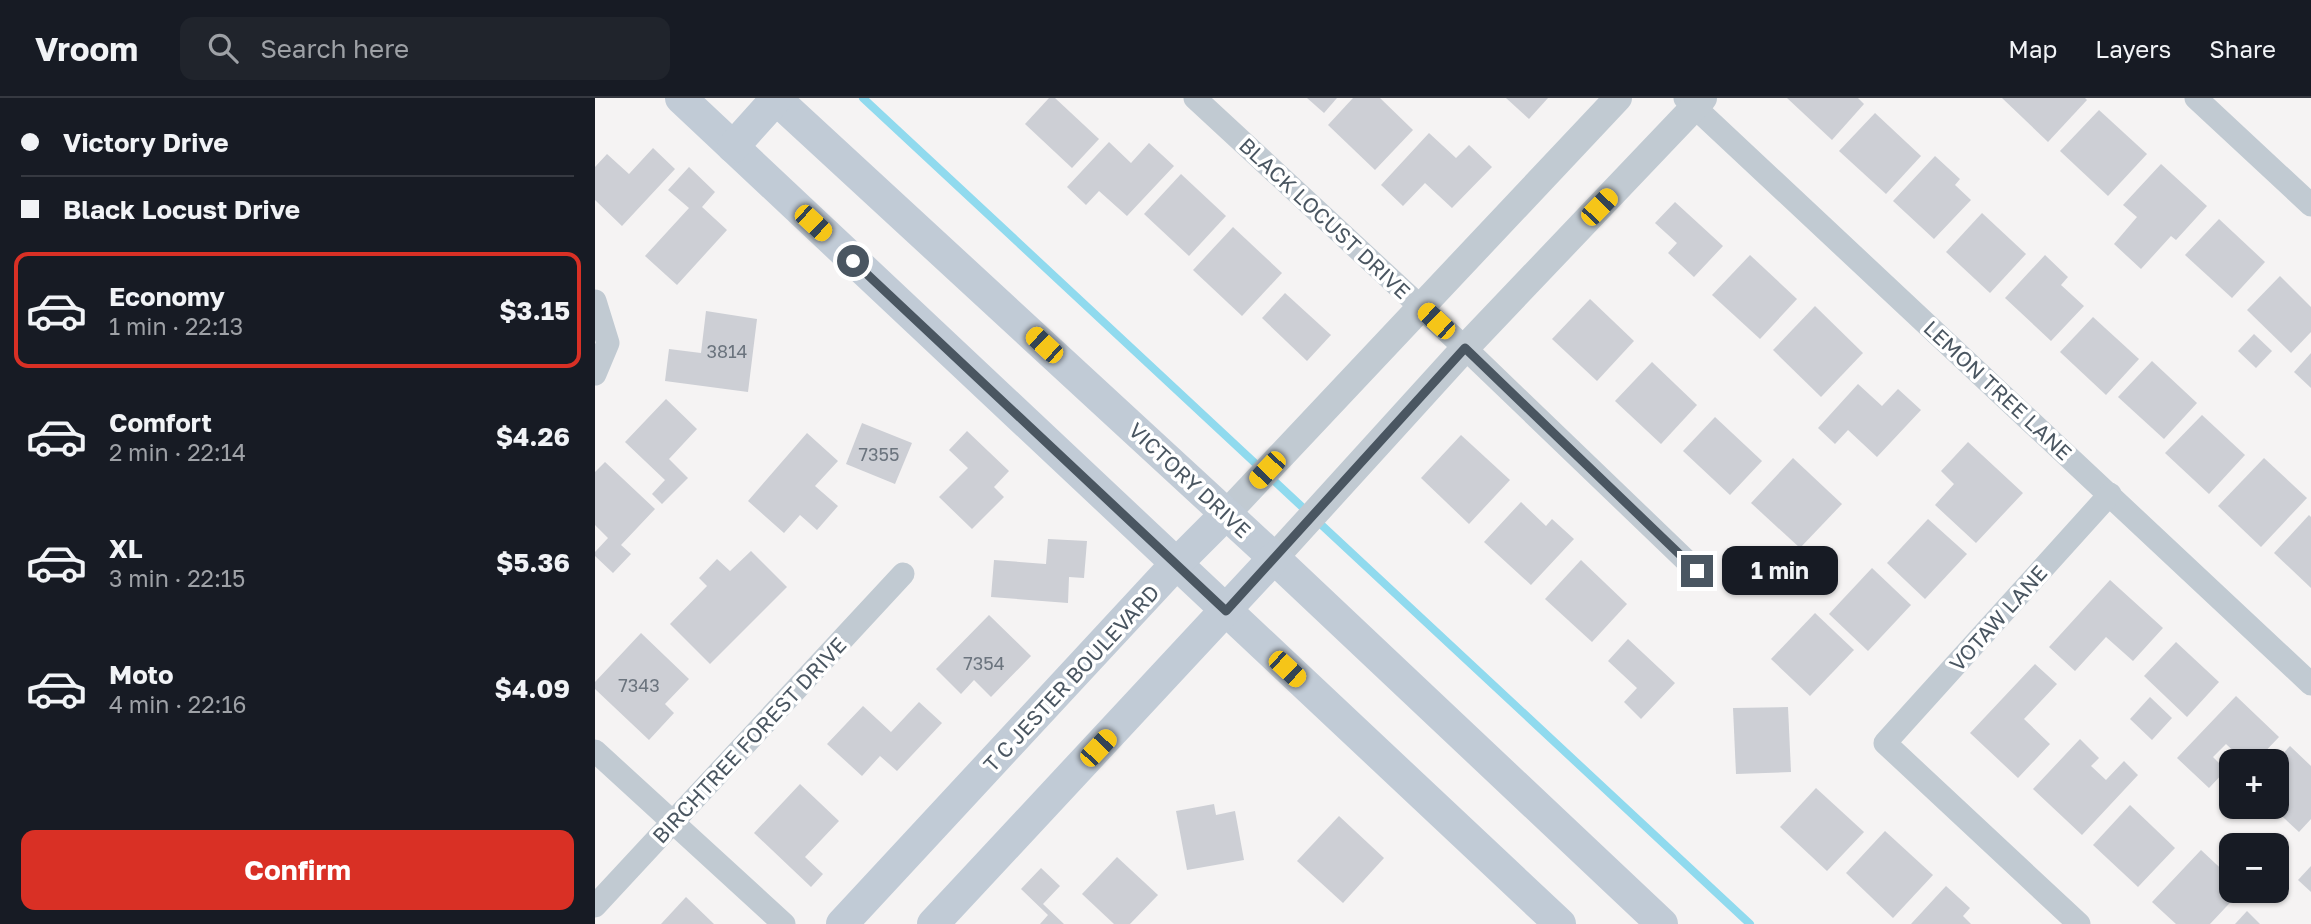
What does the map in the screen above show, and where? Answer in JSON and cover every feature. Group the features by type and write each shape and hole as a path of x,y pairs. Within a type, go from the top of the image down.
{"main road":[{"path":"681,98 1560,924"},
{"path":"733,147 776,99"},
{"name":"VICTORY DRIVE","path":"776,99 1285,546 1662,924"},
{"name":"T C JESTER BOULEVARD","path":"842,924 1176,564 1236,503"},
{"path":"933,924 1285,546"}],"street":[{"name":"BLACK LOCUST DRIVE","path":"1195,98 1465,348 1697,571"},
{"name":"T C JESTER BOULEVARD","path":"1236,503 1618,98"},
{"path":"2196,98 2311,205"},
{"path":"1285,546 1694,101"},
{"name":"LEMON TREE LANE","path":"1694,101 2311,684"},
{"path":"595,301 608,343 595,374"},
{"name":"VOTAW LANE","path":"2079,924 1885,743 2110,494"},
{"name":"BIRCHTREE FOREST DRIVE","path":"595,906 903,574"},
{"path":"595,751 784,924"}],"building":[{"path":"1049,98 1055,98 1099,139 1072,168 1025,124"},
{"path":"1307,98 1337,98 1324,113"},
{"path":"1353,98 1380,98 1413,130 1375,170 1328,125"},
{"path":"1506,98 1548,98 1529,119"},
{"path":"1787,98 1858,98 1864,104 1832,140"},
{"path":"2002,98 2085,98 2087,100 2048,142"},
{"path":"2099,110 2147,154 2108,196 2060,151"},
{"path":"1875,113 1921,156 1886,194 1839,151"},
{"path":"1429,133 1456,158 1469,145 1492,167 1452,208 1425,183 1403,206 1381,185"},
{"path":"1109,142 1131,163 1149,143 1174,166 1127,216 1099,191 1086,205 1067,187"},
{"path":"653,148 675,169 622,226 595,200 595,167 607,154 629,174"},
{"path":"1935,156 1960,179 1955,185 1971,200 1934,239 1893,201"},
{"path":"2161,164 2207,206 2176,240 2171,236 2141,269 2114,244 2137,217 2123,205"},
{"path":"689,167 715,192 702,207 727,230 677,285 645,256 689,208 668,190"},
{"path":"1181,174 1226,216 1189,256 1144,214"},
{"path":"1675,202 1723,246 1694,277 1668,253 1677,243 1655,223"},
{"path":"1982,213 2026,254 1990,293 1946,252"},
{"path":"2219,219 2265,262 2232,298 2185,255"},
{"path":"1233,227 1282,273 1242,316 1193,270"},
{"path":"1750,255 1797,299 1760,339 1712,295"},
{"path":"2045,255 2068,277 2061,285 2084,306 2051,341 2005,298"},
{"path":"2280,276 2311,307 2311,332 2291,353 2247,310"},
{"path":"1285,293 1331,335 1307,361 1262,318"},
{"path":"1590,299 1634,341 1597,381 1552,339"},
{"path":"1815,306 1863,353 1821,397 1773,350"},
{"path":"706,311 757,319 748,392 665,381 669,349 701,353"},
{"path":"2093,317 2139,359 2106,395 2060,352"},
{"path":"2254,334 2272,351 2256,368 2238,351"},
{"path":"2311,353 2311,388 2294,372"},
{"path":"2152,361 2197,403 2164,439 2118,397"},
{"path":"1652,362 1697,405 1661,444 1615,401"},
{"path":"1858,384 1882,406 1898,389 1921,410 1877,457 1848,430 1835,444 1818,428"},
{"path":"666,399 697,429 669,459 688,478 662,504 652,494 665,480 625,442"},
{"path":"2202,415 2245,455 2209,494 2165,453"},
{"path":"1715,417 1762,461 1730,495 1683,451"},
{"path":"862,423 912,443 895,484 846,464"},
{"path":"967,431 1009,471 994,487 1004,497 972,529 939,497 968,468 949,450"},
{"path":"807,433 838,461 815,486 838,506 817,530 800,515 784,533 748,501"},
{"path":"1461,435 1510,480 1469,524 1421,478"},
{"path":"1968,442 2023,493 1976,543 1935,505 1954,484 1941,471"},
{"path":"1793,458 1842,504 1800,548 1751,503"},
{"path":"2264,458 2307,498 2261,547 2218,506"},
{"path":"605,462 655,509 621,545 631,554 613,573 595,556 595,552 608,538 595,525 595,472"},
{"path":"1521,502 1546,526 1552,519 1574,539 1531,585 1484,542"},
{"path":"2309,515 2311,517 2311,588 2274,553"},
{"path":"1928,519 1967,554 1925,599 1887,563"},
{"path":"1048,539 1087,541 1084,578 1069,577 1068,603 991,597 994,560 1046,564"},
{"path":"751,551 787,587 710,664 670,624 707,586 699,578 717,559 730,571"},
{"path":"1581,560 1627,604 1592,642 1545,599"},
{"path":"1872,568 1911,605 1868,651 1829,614"},
{"path":"2110,580 2163,628 2133,661 2106,637 2075,671 2049,647"},
{"path":"1815,613 1854,650 1810,696 1771,659"},
{"path":"989,615 1031,656 991,697 974,680 961,694 936,669"},
{"path":"641,633 689,679 665,704 674,713 649,740 595,689 595,682"},
{"path":"1628,639 1675,683 1641,719 1624,702 1637,688 1608,661"},
{"path":"2176,642 2219,682 2187,717 2144,676"},
{"path":"2035,664 2057,684 2024,719 2050,744 2018,778 1970,733"},
{"path":"2236,696 2279,737 2268,749 2231,749 2226,744 2219,749 2213,757 2219,763 2219,777 2209,788 2177,758"},
{"path":"2150,697 2172,718 2152,740 2130,719"},
{"path":"919,702 942,723 897,771 880,756 862,776 827,744 863,706 891,732"},
{"path":"1788,707 1791,772 1736,774 1733,708"},
{"path":"2080,739 2099,758 2091,766 2106,780 2124,761 2138,775 2082,835 2033,789"},
{"path":"2290,746 2311,766 2311,819 2299,832 2285,819 2289,819 2287,749"},
{"path":"800,784 839,821 805,857 823,874 811,887 754,833"},
{"path":"1816,788 1864,832 1827,871 1780,827"},
{"path":"1214,804 1216,815 1235,811 1244,860 1187,870 1176,811"},
{"path":"2130,805 2175,848 2138,887 2093,845"},
{"path":"1339,816 1384,858 1343,903 1297,861"},
{"path":"1885,831 1933,875 1893,918 1846,873"},
{"path":"2201,850 2219,867 2219,903 2230,903 2210,924 2176,924 2152,902"},
{"path":"1117,857 1158,895 1130,924 1114,924 1082,894"},
{"path":"2311,866 2311,892 2298,880"},
{"path":"1041,868 1060,886 1043,904 1064,924 1040,924 1048,915 1021,889"},
{"path":"1946,886 1970,908 1963,916 1971,924 1911,924"},
{"path":"686,897 714,924 661,924"},
{"path":"2247,911 2260,924 2235,924"}],"waterway":[{"path":"863,98 1750,924"}],"route":[{"path":"853,261 1226,611 1465,348 1697,571"}]}
